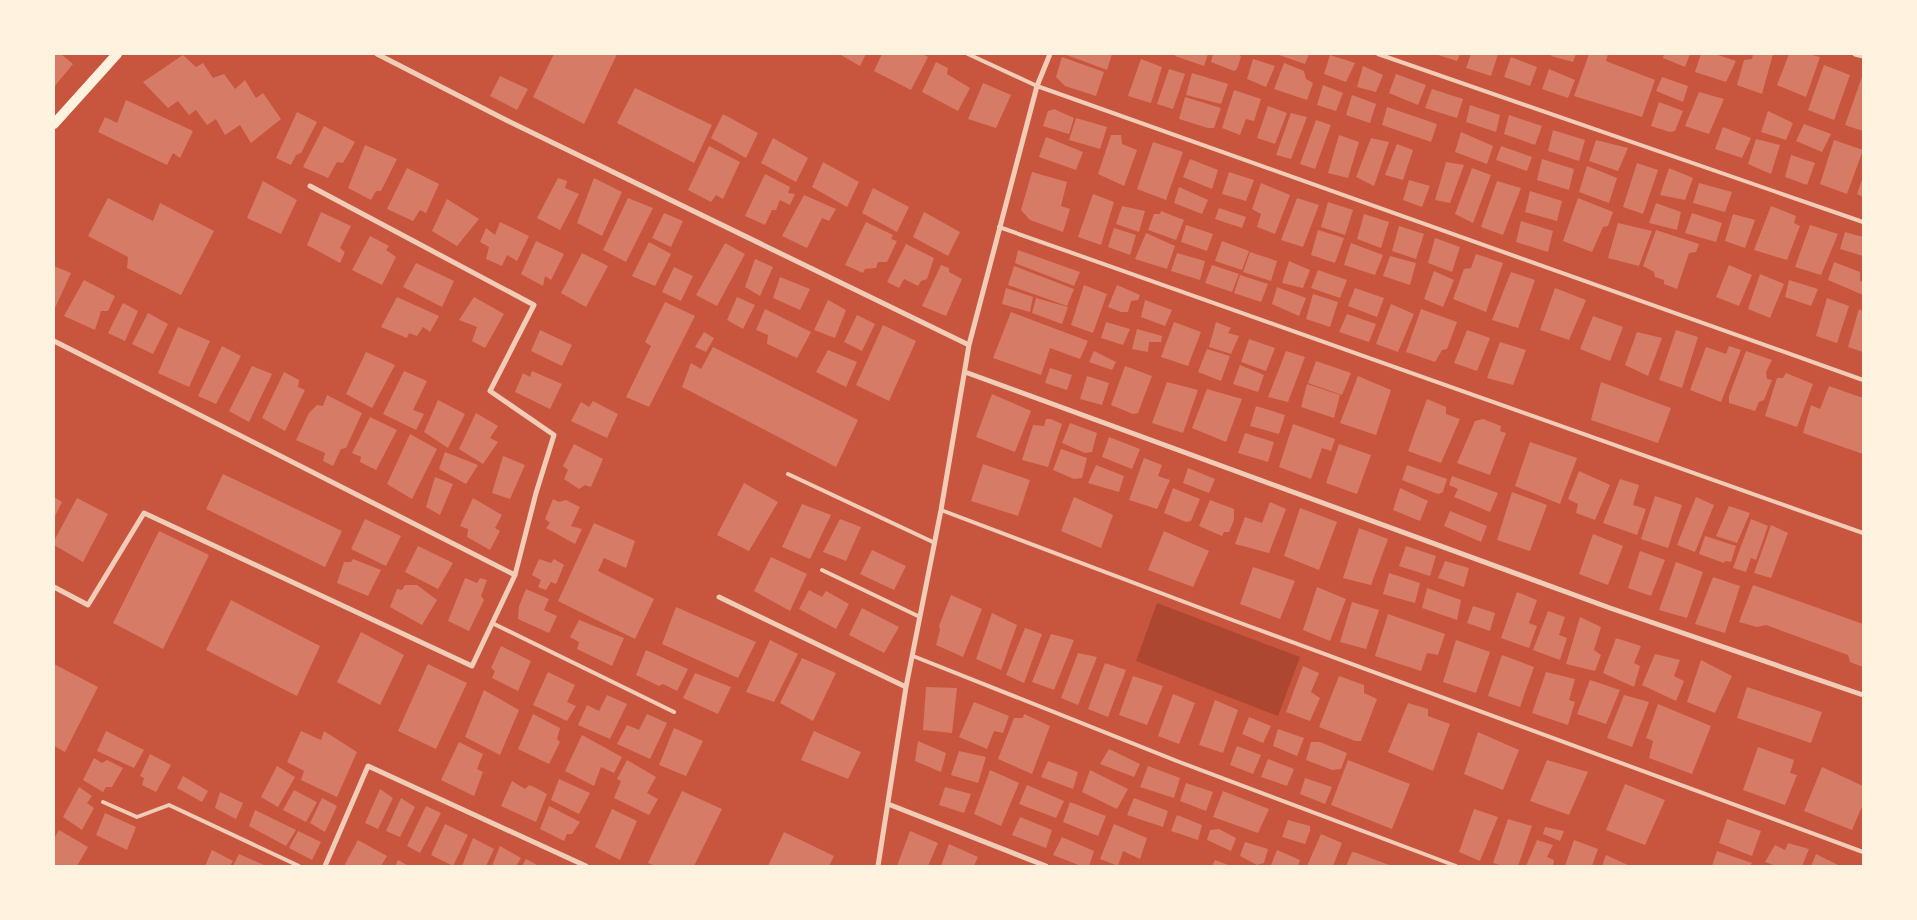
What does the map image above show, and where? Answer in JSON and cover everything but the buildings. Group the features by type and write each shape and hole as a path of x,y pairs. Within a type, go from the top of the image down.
{"main road":[{"path":"54,124 117,54"}],"street":[{"path":"377,54 517,126 969,345"},
{"path":"878,866 906,687 941,510 969,345 1037,86 1050,54"},
{"path":"1856,54 1863,56"},
{"path":"54,587 88,605 144,513 472,666 515,575 536,493 554,435 490,391 534,305 310,186"},
{"path":"54,341 515,575"},
{"path":"965,372 1610,608 1863,695"},
{"path":"719,597 906,687"},
{"path":"325,866 368,766 586,866"},
{"path":"888,804 1046,866"}],"lane":[{"path":"968,54 1037,86 1863,380"},
{"path":"1378,54 1863,222"},
{"path":"999,226 1863,534"},
{"path":"788,474 934,543"},
{"path":"941,510 1226,618 1863,852"},
{"path":"822,570 920,617"},
{"path":"492,623 674,712"},
{"path":"913,656 1182,763 1456,866"},
{"path":"103,802 138,817 169,805 299,866"}],"shaded area":[{"path":"1157,603 1300,657 1278,716 1136,661"}]}
